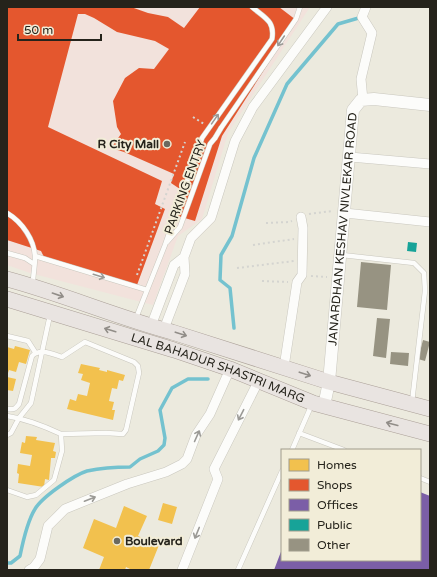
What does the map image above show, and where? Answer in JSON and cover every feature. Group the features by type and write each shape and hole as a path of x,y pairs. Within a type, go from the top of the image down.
{"main road":[{"name":"LAL BAHADUR SHASTRI MARG","path":"7,279 329,382 430,409"},
{"name":"LAL BAHADUR SHASTRI MARG","path":"7,299 52,311 174,350 230,369 319,404 430,434"}],"street":[{"path":"157,328 186,274 184,257 191,238 211,218 235,141 253,108 327,7"},
{"path":"363,100 361,79 372,33 362,17 366,7"},
{"name":"JANARDHAN KESHAV NIVLEKAR ROAD","path":"319,404 329,382 354,110 360,100 374,99 430,105"},
{"path":"350,157 430,164"},
{"path":"345,213 430,222"},
{"path":"284,367 300,279 302,260 301,217"},
{"path":"157,328 174,265 184,257"},
{"path":"29,570 40,558 48,526 65,509 128,484 166,472 182,464 187,459 196,435 210,414 230,369"},
{"path":"182,570 218,479 214,468 259,380"}],"lane":[{"name":"PARKING ENTRY","path":"135,321 165,245 202,138 272,39 273,30 269,21 252,7"},
{"path":"165,245 180,228 210,144 296,19 300,7"},
{"path":"7,213 18,222 30,237 35,256 32,286"},
{"path":"7,253 25,258 34,264"},
{"path":"340,255 414,263 424,273 425,291 411,404"},
{"path":"35,256 146,290"},
{"path":"7,435 11,433 19,418 30,403 48,322 52,311"},
{"path":"7,336 28,341 35,352"},
{"path":"7,409 16,409 19,404 32,356 35,352 42,351 62,356 85,342 134,362 138,366 139,373 126,430 123,434 61,434 46,427 19,418 7,416"},
{"path":"292,449 299,433 319,404"},
{"path":"299,433 341,449"},
{"path":"7,490 27,497 36,496 54,480 62,451 61,434"},
{"path":"238,570 281,474"}],"path":[{"path":"137,275 184,142"},
{"path":"254,245 302,238"},
{"path":"237,268 302,260"},
{"path":"262,281 339,278"}],"shaded area":[{"name":"R City Mall","path":"7,7 310,7 228,133 202,219 178,236 153,305 30,273 7,265"}],"building: Homes":[{"path":"15,346 30,350 26,364 19,362 16,372 9,370 7,376 7,347 14,349"},
{"path":"81,364 100,368 99,370 107,372 107,370 125,375 123,381 119,380 117,389 112,388 109,401 114,402 112,410 115,410 113,420 67,409 70,399 76,401 78,394 87,396 90,383 81,380 83,374 78,373"},
{"path":"7,377 16,379 13,391 7,390"},
{"path":"26,436 37,437 36,440 55,443 53,451 56,452 55,458 51,458 49,480 45,479 44,487 18,483 18,464 30,466 32,455 20,453 22,442 25,443"},
{"path":"163,503 177,507 172,524 158,520"},
{"name":"Boulevard","path":"124,506 147,516 138,536 159,545 149,570 132,570 126,567 125,570 99,570 104,557 83,548 94,519 116,528"}],"building: Shops":[{"name":"R City Mall","path":"7,7 131,7 148,13 168,17 184,28 200,7 279,7 296,20 222,136 195,221 171,214 180,189 171,183 174,174 124,152 111,148 121,134 117,127 113,101 125,78 139,68 154,69 169,49 155,41 117,32 94,18 85,14 78,14 48,127 162,181 155,204 165,209 137,285 44,257 41,251 7,240"}],"building: Offices":[{"path":"421,492 430,496 430,570 274,570 281,552 281,561 421,561"}],"building: Public":[{"path":"408,242 417,243 416,252 407,251"}],"building: Other":[{"path":"361,262 391,265 387,310 357,307"},
{"path":"377,318 390,319 386,358 373,356"},
{"path":"423,340 430,342 425,361 418,359"},
{"path":"391,352 409,353 408,366 390,364"}],"waterway":[{"path":"234,328 230,288 220,280 221,255 232,236 254,158 287,84 338,24 362,17"},
{"path":"7,563 11,563 20,556 30,520 35,509 44,499 81,473 114,467 130,467 140,459 158,451 164,445 165,438 160,410 172,388 188,379 208,379"}],"place":[{"name":"R City Mall","path":"167,144"},
{"name":"Boulevard","path":"117,541"}]}
